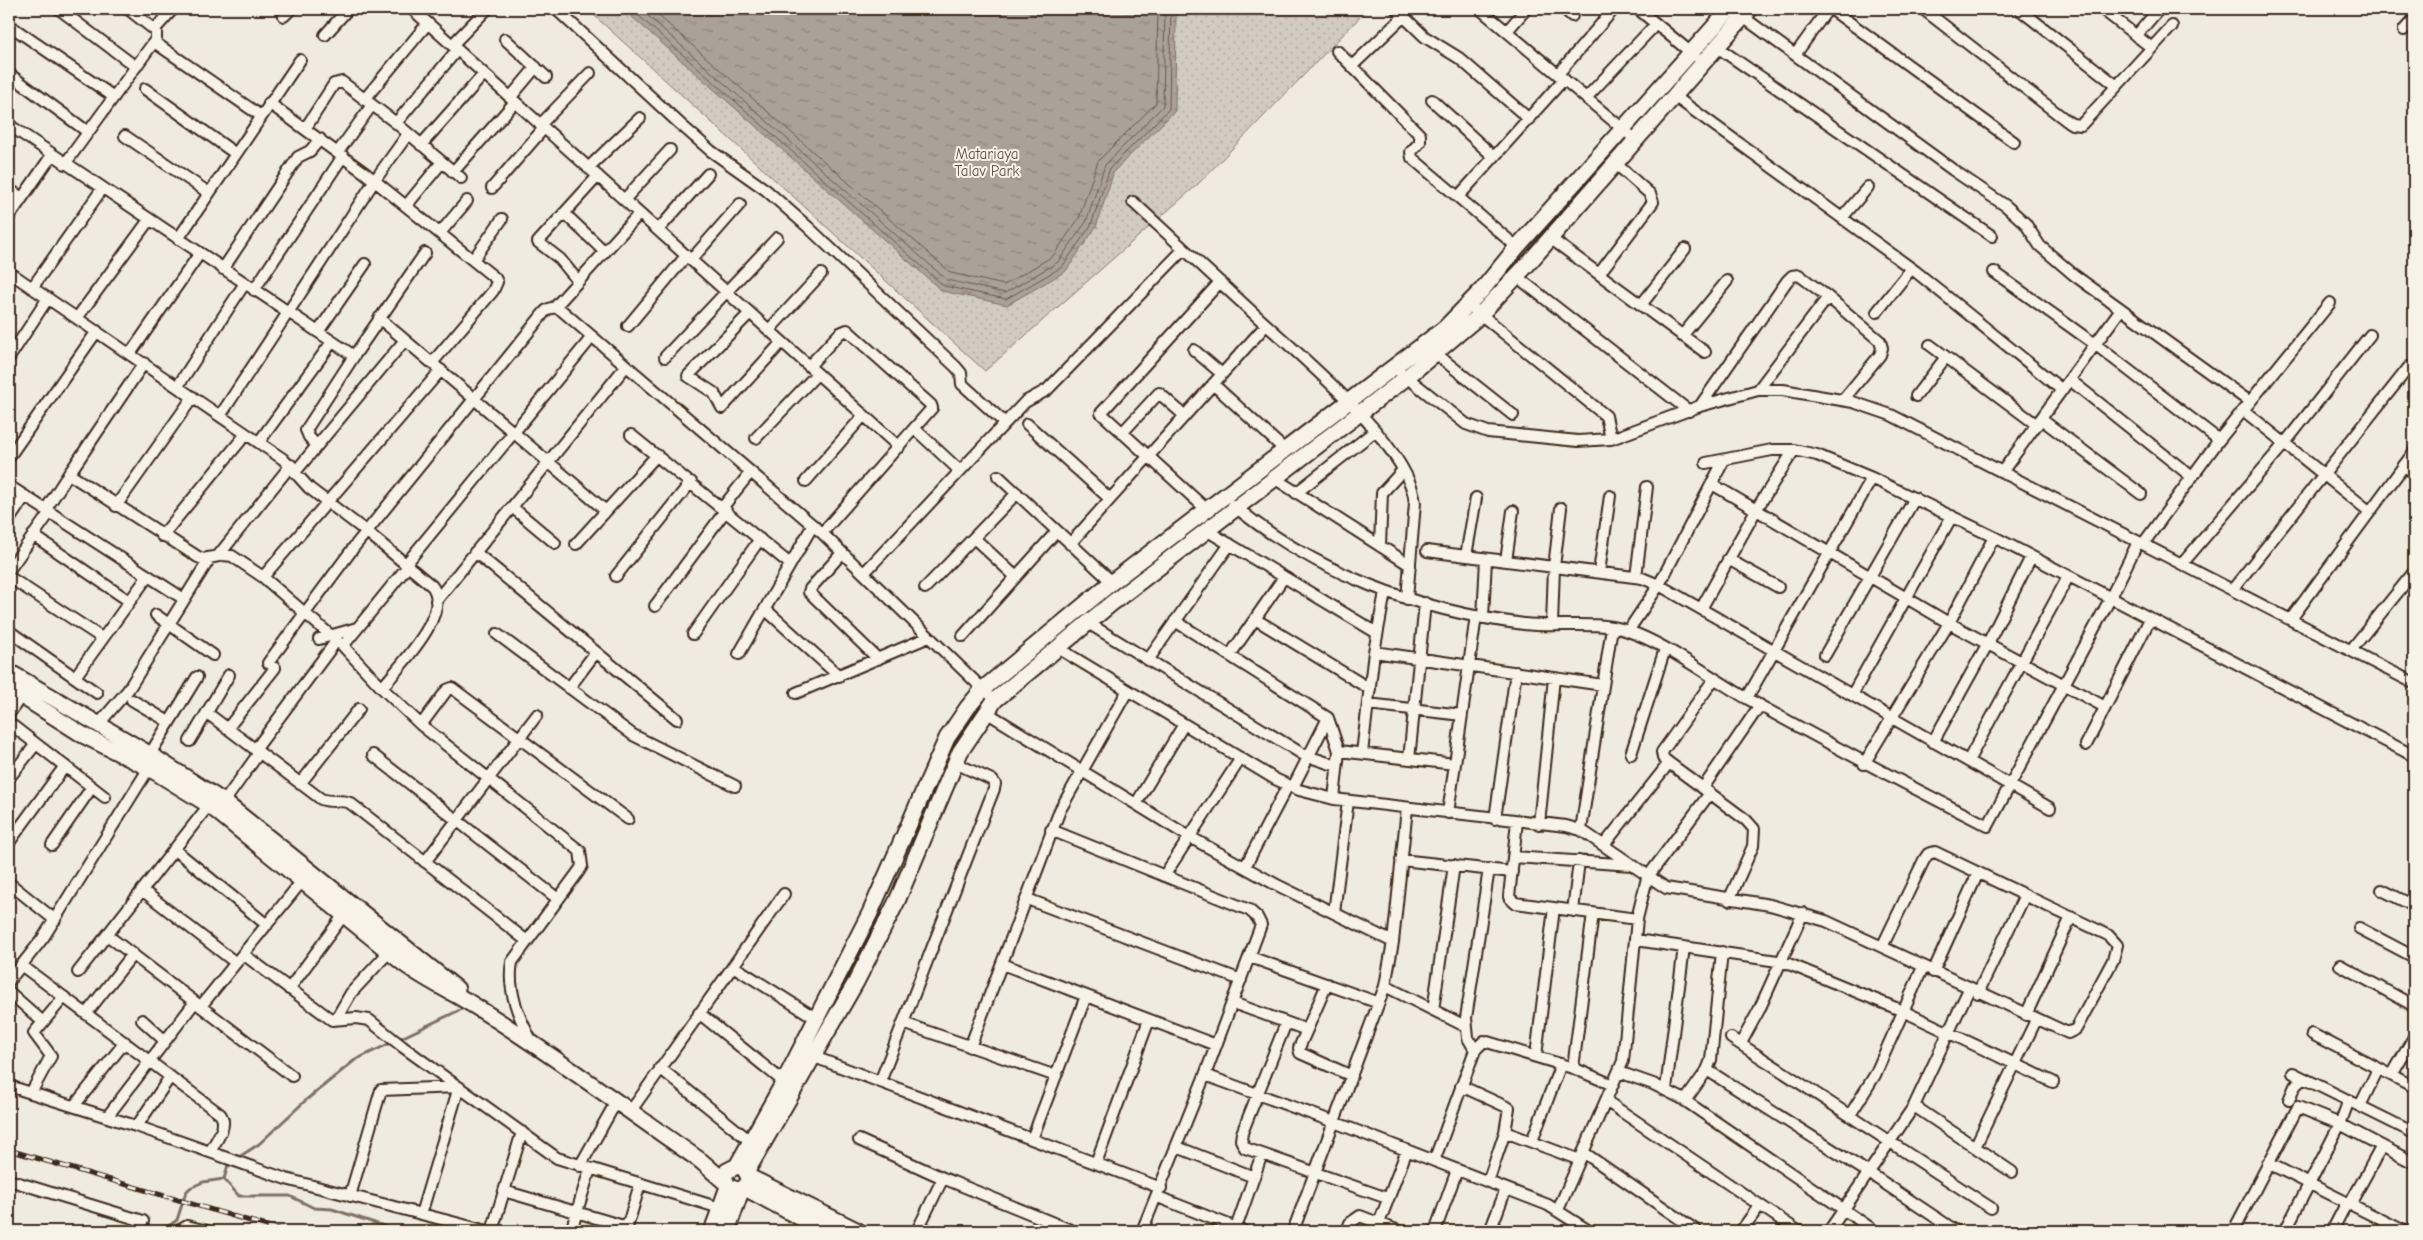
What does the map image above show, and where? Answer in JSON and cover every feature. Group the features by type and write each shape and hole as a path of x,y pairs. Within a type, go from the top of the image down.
{"main road":[{"path":"712,1231 720,1208 815,1057 856,982 897,901 966,740 991,706 1088,623 1274,478 1355,407 1394,367 1445,328 1730,9"},
{"path":"727,1231 738,1179 750,1141 817,1019 890,872 947,738 968,706 983,689 1112,582 1223,496 1285,450 1407,377 1481,314 1747,13"},
{"path":"9,672 98,725 209,805 343,916 427,981 477,1006"},
{"path":"15,692 83,735 147,762 224,802 477,1006 701,1161 858,1231"},
{"path":"738,1179 825,1231"}],"street":[{"path":"59,9 136,67"},
{"path":"128,9 156,31"},
{"path":"65,164 154,42 157,35 154,29 173,9"},
{"path":"325,35 348,9"},
{"path":"412,9 899,447"},
{"path":"396,123 454,47 487,9"},
{"path":"556,9 711,151 766,190 808,227 956,367 961,373 962,384 1006,423"},
{"path":"1480,9 1636,140"},
{"path":"1507,32 1526,9"},
{"path":"1564,9 1572,16"},
{"path":"1458,197 1529,118 1614,9"},
{"path":"1638,9 1702,64"},
{"path":"1794,55 1830,9 2014,142"},
{"path":"1923,9 2072,124 2081,125 2172,26"},
{"path":"2020,9 2117,86"},
{"path":"2102,9 2152,48"},
{"path":"2136,36 2159,9"},
{"path":"1352,66 1400,13 1425,37 1459,58 1529,118"},
{"path":"1747,13 1794,55 2006,206 2025,223 2040,246 2058,262 2247,406 2285,443 2369,510"},
{"path":"2404,30 2414,18"},
{"path":"254,290 340,154 368,102 428,23"},
{"path":"1586,98 1656,24"},
{"path":"9,25 114,97"},
{"path":"505,39 546,77"},
{"path":"154,42 261,116"},
{"path":"1717,46 1992,236"},
{"path":"1337,51 1420,135 1420,142 1411,152 1412,158 1517,248"},
{"path":"178,239 300,60"},
{"path":"305,128 337,82 342,82 396,123 457,175 536,68"},
{"path":"492,188 542,126 590,73"},
{"path":"9,74 88,132"},
{"path":"421,145 484,74"},
{"path":"144,89 236,154"},
{"path":"1674,96 1911,269 2062,390"},
{"path":"1432,100 1494,157"},
{"path":"269,103 375,180 495,278 496,286 432,363"},
{"path":"588,168 640,118"},
{"path":"9,125 354,356"},
{"path":"220,416 375,180 408,134"},
{"path":"125,136 209,193"},
{"path":"223,269 298,157 310,151 320,139"},
{"path":"624,200 670,150"},
{"path":"9,218 52,155"},
{"path":"406,206 442,162"},
{"path":"1599,274 1653,202 1650,194 1615,163"},
{"path":"658,230 708,174"},
{"path":"578,281 560,259 538,242 598,176"},
{"path":"1842,218 1868,187"},
{"path":"32,288 102,188"},
{"path":"9,189 22,198"},
{"path":"440,233 467,200"},
{"path":"1133,202 1355,407 1375,430 1403,470 1414,491 1415,503 1407,599"},
{"path":"628,326 688,258 740,204"},
{"path":"564,213 605,252"},
{"path":"227,729 305,611 367,532 475,400 538,319 549,308 555,307 639,214"},
{"path":"473,260 502,219"},
{"path":"77,318 149,220"},
{"path":"665,357 777,238"},
{"path":"1550,238 1705,352"},
{"path":"864,573 1025,402 1047,390 1184,249"},
{"path":"1641,305 1684,249"},
{"path":"130,354 200,253"},
{"path":"318,446 309,438 306,430 379,318 425,253"},
{"path":"318,332 365,264"},
{"path":"1877,312 1911,269"},
{"path":"1994,272 2096,345 2219,440"},
{"path":"769,330 821,274"},
{"path":"10,275 48,298 259,442 294,468 310,488 432,586 437,595 429,626 382,688"},
{"path":"1700,406 1792,276 1799,275 1880,341 1882,348 1880,354 1843,400"},
{"path":"1516,276 1689,411"},
{"path":"1682,336 1727,281"},
{"path":"1206,509 1102,415 1102,411 1220,282"},
{"path":"178,386 245,283"},
{"path":"1758,390 1828,297"},
{"path":"9,358 48,298"},
{"path":"1223,496 1235,507 1294,546 1360,582 1385,592 1480,617 1526,624 1612,627 1628,631 1665,649 1864,764 1988,826 2140,543 2219,440 2330,303"},
{"path":"1468,304 1606,416 1611,439"},
{"path":"555,307 822,533 983,689 991,706 1081,771 1188,836 1244,867 1393,942"},
{"path":"2002,472 2121,309"},
{"path":"750,313 688,376 714,393 722,408 782,342"},
{"path":"379,318 606,511"},
{"path":"1070,544 1109,498 1149,457 1266,325"},
{"path":"756,438 813,370 840,334 847,330 853,333 931,405 931,412 822,533"},
{"path":"9,457 97,332"},
{"path":"2182,564 2285,443 2370,335"},
{"path":"224,802 257,751 337,640 358,628 512,431 592,337"},
{"path":"98,725 128,690 184,599 214,557 294,468 318,446 405,340"},
{"path":"259,442 332,342"},
{"path":"1930,345 2140,494"},
{"path":"1194,350 1222,374"},
{"path":"1436,354 1513,415"},
{"path":"1916,396 1946,357"},
{"path":"9,570 34,535 70,472 144,363"},
{"path":"436,601 626,366"},
{"path":"1394,367 1466,424 1488,432 1578,441 1611,439 1700,406 1758,390 1784,390 1843,400 1891,415 2414,682"},
{"path":"2232,589 2409,367"},
{"path":"263,577 441,370"},
{"path":"2070,380 2192,477"},
{"path":"1213,384 1285,450"},
{"path":"1122,433 1159,394 1185,416"},
{"path":"116,506 193,397"},
{"path":"806,481 864,415"},
{"path":"1027,424 1109,498"},
{"path":"916,429 960,471"},
{"path":"1296,493 1375,430"},
{"path":"162,536 246,434"},
{"path":"631,435 790,564"},
{"path":"1706,463 1772,450 1794,450 1817,455 1872,478 1994,537 2414,756"},
{"path":"1701,609 1756,510 1794,450"},
{"path":"2291,619 2369,510 2414,452"},
{"path":"576,544 657,455"},
{"path":"1628,631 1659,585 1724,460"},
{"path":"2404,465 2414,473"},
{"path":"1380,546 1382,492 1403,470"},
{"path":"70,472 72,476 116,506 198,557 232,556 263,577 337,640 382,688 421,725 580,851 582,866 512,962 510,975 512,993 524,1027 534,1045"},
{"path":"655,606 750,473"},
{"path":"998,476 1112,582"},
{"path":"1274,478 1410,566"},
{"path":"1747,698 1831,554 1872,478"},
{"path":"616,576 691,482"},
{"path":"1712,484 1949,622 2105,707"},
{"path":"9,486 184,599"},
{"path":"1636,577 1647,487"},
{"path":"925,588 1017,493"},
{"path":"9,520 25,496"},
{"path":"1598,572 1610,496"},
{"path":"1466,556 1476,498"},
{"path":"1824,655 1915,498"},
{"path":"512,507 555,543"},
{"path":"1552,625 1554,567 1561,508"},
{"path":"1506,561 1514,511"},
{"path":"1852,695 1952,516"},
{"path":"739,654 813,525"},
{"path":"1206,530 1377,633"},
{"path":"963,636 1057,531"},
{"path":"34,535 129,601"},
{"path":"1864,764 1949,622 1994,537"},
{"path":"974,538 1016,577"},
{"path":"693,634 760,539"},
{"path":"1148,660 1230,544"},
{"path":"1427,551 1636,577 1659,585 2050,808"},
{"path":"475,552 677,719"},
{"path":"842,553 810,588 810,592 878,659"},
{"path":"1933,742 1988,643 2031,557"},
{"path":"1448,813 1469,666 1480,617 1486,559"},
{"path":"1728,559 1778,587"},
{"path":"2352,650 2414,572"},
{"path":"75,677 148,576"},
{"path":"9,577 102,638"},
{"path":"1230,655 1284,577"},
{"path":"1968,762 2068,577"},
{"path":"1362,753 1374,652 1385,592"},
{"path":"1408,759 1425,603"},
{"path":"765,609 839,676"},
{"path":"156,615 213,656"},
{"path":"1255,619 1370,689"},
{"path":"2086,745 2150,619"},
{"path":"1175,621 1328,718 1339,750 1334,799"},
{"path":"1088,623 1308,756 1337,766"},
{"path":"1581,830 1612,627"},
{"path":"9,631 97,693"},
{"path":"497,634 633,735 735,786"},
{"path":"796,693 929,637"},
{"path":"319,639 337,640"},
{"path":"1058,648 1291,786 1334,799 1581,830 1648,878 1666,888 1729,900 1770,905 1826,921 1882,948 1973,991 2068,1033 2076,1030 2117,951 2117,945 2108,935 1935,852 1928,854 1882,948"},
{"path":"1631,754 1665,649"},
{"path":"569,688 596,652"},
{"path":"1374,652 1603,685"},
{"path":"1495,819 1516,672"},
{"path":"190,741 229,675"},
{"path":"10,978 55,920 197,677"},
{"path":"1539,824 1554,678"},
{"path":"1714,679 1663,748 1663,758 1746,820 1754,829 1753,846 1729,900"},
{"path":"421,725 447,690 452,688 628,819"},
{"path":"970,1047 1027,899 1051,830 1081,771 1128,690"},
{"path":"9,714 15,692"},
{"path":"132,700 169,722"},
{"path":"1368,704 1462,716"},
{"path":"1558,1210 1619,1072 1626,1043 1637,919 1648,878 1707,790 1760,705"},
{"path":"300,784 358,709"},
{"path":"207,713 321,799 345,801 350,804 527,941"},
{"path":"425,862 537,715"},
{"path":"1244,867 1328,718"},
{"path":"9,723 105,797"},
{"path":"1136,804 1184,724"},
{"path":"9,778 36,744"},
{"path":"1339,750 1455,764"},
{"path":"372,756 558,899"},
{"path":"1164,876 1188,836 1241,758"},
{"path":"880,1082 994,790 995,784 992,780 955,763"},
{"path":"1604,845 1669,763"},
{"path":"10,841 65,766"},
{"path":"52,845 92,787"},
{"path":"1334,913 1348,801"},
{"path":"78,972 209,805"},
{"path":"1293,1231 1385,986 1393,942 1407,808"},
{"path":"1517,821 1509,897 1511,901 1637,919"},
{"path":"1051,830 1249,910 1257,917 1261,925 1233,1003 1159,1193 1142,1231"},
{"path":"174,849 267,925"},
{"path":"1513,857 1632,865"},
{"path":"1401,860 1512,872"},
{"path":"1573,911 1579,861"},
{"path":"1433,1010 1454,865"},
{"path":"1475,1050 1465,1026 1489,869"},
{"path":"1933,972 1978,873"},
{"path":"107,1117 164,1040 243,954 302,881"},
{"path":"9,883 55,920"},
{"path":"142,890 236,962"},
{"path":"2382,890 2414,906"},
{"path":"630,1112 784,894"},
{"path":"1829,1231 1914,1106 1948,1031 1973,991 2025,895"},
{"path":"1027,899 1241,980"},
{"path":"1536,1056 1554,908"},
{"path":"1574,1068 1593,913"},
{"path":"1803,913 1779,961 1768,990 1736,1040 1992,1208"},
{"path":"289,989 343,916"},
{"path":"2026,1015 2071,917"},
{"path":"2359,928 2414,957"},
{"path":"107,934 292,1076"},
{"path":"1636,940 1779,961 1830,979 1903,1011 2053,1082"},
{"path":"1666,1090 1684,947"},
{"path":"336,1019 351,993 389,952"},
{"path":"1685,1101 1707,1070 1711,1060 1722,952"},
{"path":"86,1014 133,954"},
{"path":"243,954 326,1017 332,1020 362,1018 379,1027 402,1047 557,1158 720,1208"},
{"path":"1250,957 1379,1003"},
{"path":"1002,964 1216,1045"},
{"path":"21,965 223,1118 224,1126 210,1152"},
{"path":"2340,965 2414,1006"},
{"path":"733,966 817,1019"},
{"path":"1850,1115 1868,1088 1923,967"},
{"path":"1327,984 1299,1048 1300,1053 1352,1076"},
{"path":"1385,986 1465,1026"},
{"path":"9,992 43,1022"},
{"path":"1032,1139 1086,996"},
{"path":"31,1093 51,1058 50,1053 34,1035 64,997"},
{"path":"1233,1003 1307,1030"},
{"path":"699,1013 784,1082"},
{"path":"142,1020 164,1040"},
{"path":"1096,1163 1150,1020"},
{"path":"1975,1147 2036,1020"},
{"path":"903,1023 1056,1076"},
{"path":"1286,1023 1241,1140 1245,1148 1387,1198"},
{"path":"2312,1034 2414,1087"},
{"path":"2392,1076 2414,1037"},
{"path":"1434,1161 1461,1086 1479,1044 1488,1041 1574,1068 1613,1085"},
{"path":"74,1106 124,1042"},
{"path":"799,1051 1096,1163 1240,1230 1262,1154"},
{"path":"1532,1141 1561,1064"},
{"path":"660,1068 750,1141"},
{"path":"2360,1106 2378,1068"},
{"path":"1707,1070 1869,1172 1956,1231"},
{"path":"1619,1072 1666,1090 1685,1101 1843,1211 1875,1231"},
{"path":"2293,1072 2414,1133"},
{"path":"1205,1075 1334,1122 1558,1210 1589,1231"},
{"path":"137,1126 170,1077"},
{"path":"2289,1100 2295,1086 2303,1078"},
{"path":"9,1086 137,1126 286,1179 487,1231"},
{"path":"1461,1086 1510,1108 1505,1132 1488,1182"},
{"path":"350,1196 382,1090 459,1087"},
{"path":"421,1214 459,1087"},
{"path":"2285,1231 2340,1124 2349,1100"},
{"path":"1606,1101 1798,1231"},
{"path":"571,1231 577,1212 585,1168 616,1102"},
{"path":"1914,1106 2012,1172"},
{"path":"2236,1226 2298,1107 2340,1124 2414,1163"},
{"path":"492,1231 522,1132"},
{"path":"1505,1132 1581,1156 1697,1231"},
{"path":"859,1140 943,1178 1073,1231"},
{"path":"2332,1231 2382,1146"},
{"path":"1177,1147 1254,1177"},
{"path":"1379,1224 1406,1150"},
{"path":"2268,1162 2348,1203 2388,1228 2404,1231"},
{"path":"1435,1231 1457,1170"},
{"path":"930,1231 918,1229 943,1178"},
{"path":"9,1180 143,1221"},
{"path":"504,1192 577,1212 626,1229 640,1184"},
{"path":"1490,1231 1506,1189"},
{"path":"1741,1231 1760,1206"},
{"path":"1347,1231 1350,1223 1360,1216 1399,1231"},
{"path":"178,1231 187,1226 207,1231"}],"green space":[{"name":"Matariaya Talav Park","path":"587,9 1364,9 1366,11 1197,185 985,371"}],"water":[{"name":"Matariaya Talav Park","path":"623,9 1176,9 1175,111 1114,171 1096,227 1066,271 1007,305 942,291"}],"waterway":[{"path":"236,1159 259,1144 306,1100 355,1060 464,1008"},
{"path":"224,1179 228,1165 231,1163"},
{"path":"162,1231 177,1220 186,1192 190,1188 203,1182 224,1179 239,1196 290,1196 314,1208 332,1209 399,1231"}],"railway":[{"path":"9,1150 284,1231"}]}
